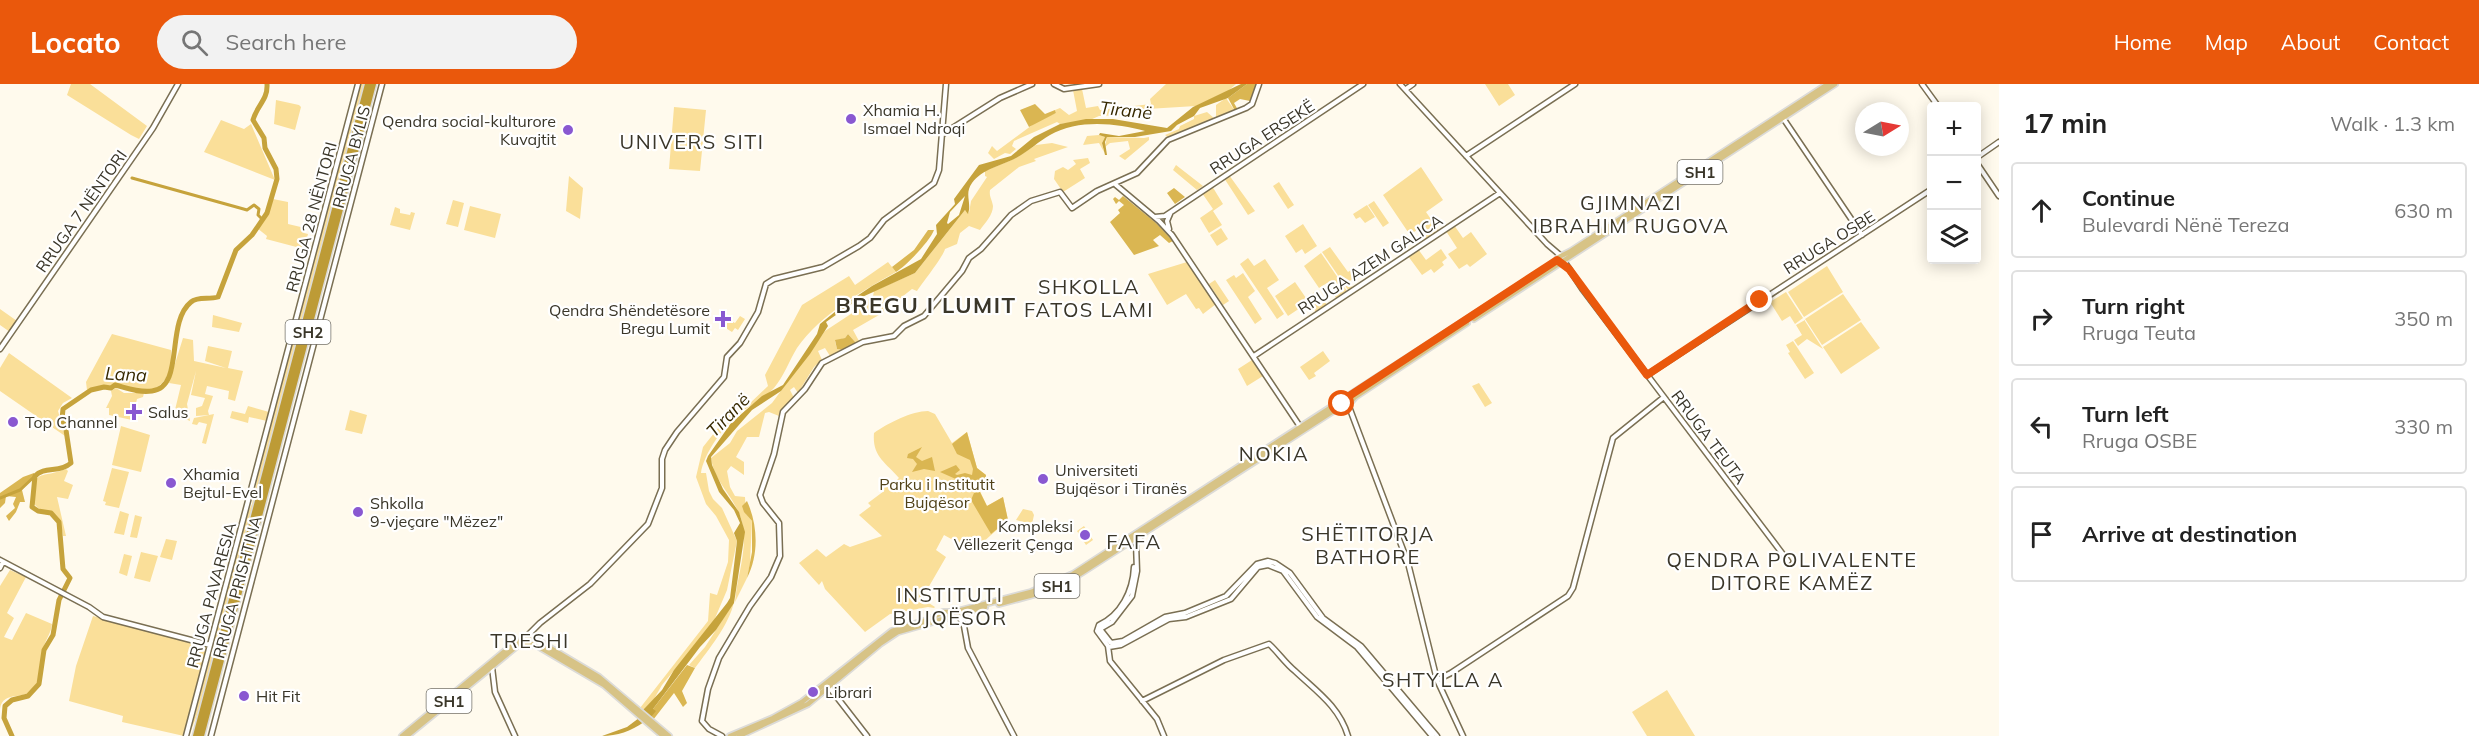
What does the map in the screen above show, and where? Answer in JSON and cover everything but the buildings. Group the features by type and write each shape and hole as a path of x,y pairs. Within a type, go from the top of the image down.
{"highway":[{"name":"SH2","path":"204,736 216,670 370,84"},
{"name":"SH2","path":"193,736 204,693 216,670"}],"main road":[{"name":"SH1","path":"956,613 1050,589 1133,545 1141,535 1345,404 1828,84"},
{"name":"SH1","path":"1561,260 1835,84"},
{"name":"SH1","path":"739,736 804,706 894,634 945,616 1031,592 1067,578 1301,428 1345,404"},
{"name":"SH1","path":"402,736 490,666 529,639"},
{"name":"SH1","path":"407,736 511,646 529,639"},
{"path":"529,639 598,681 669,736"},
{"name":"SH1","path":"730,736 786,711 827,686"},
{"path":"623,699 663,736"}],"street":[{"name":"RRUGA 7 NËNTORI","path":"0,349 153,128 178,84"},
{"name":"RRUGA 28 NËNTORI","path":"259,461 358,84"},
{"name":"RRUGA BYLIS","path":"342,236 382,84"},
{"path":"529,639 534,627 590,584 648,524 663,488 662,459 665,450 677,432 724,377 727,357 742,340 758,312 766,284 774,279 823,267 870,238 884,220 936,180 946,84"},
{"path":"942,134 1000,98 1032,84"},
{"path":"1054,84 1064,89 1099,84"},
{"path":"721,736 706,727 702,720 709,683 720,655 771,577 781,552 779,523 763,503 760,495 774,454 782,415 805,389 822,363 863,342 894,336 904,326 927,314 962,271 969,258 981,249 1011,215 1024,205 1060,192 1072,208 1097,191 1116,185 1140,171 1168,140 1250,106 1259,84"},
{"name":"RRUGA ERSEKË","path":"1166,217 1363,84"},
{"name":"RRUGA TEUTA","path":"1400,84 1569,269 1788,561"},
{"path":"1406,90 1413,84"},
{"path":"1466,156 1575,84"},
{"path":"1922,84 1935,102"},
{"path":"1783,118 1862,235"},
{"path":"1981,157 1999,142"},
{"path":"1981,167 1999,196"},
{"path":"1116,185 1162,223 1172,235"},
{"name":"RRUGA OSBE","path":"1647,375 1927,192"},
{"name":"RRUGA AZEM GALICA","path":"1254,356 1500,193"},
{"path":"1153,216 1166,217"},
{"path":"1162,223 1166,217"},
{"path":"1166,217 1172,235 1301,428"},
{"name":"RRUGA PRISHTINA","path":"211,736 342,236"},
{"path":"1437,680 1451,674 1568,596 1573,588 1612,438 1664,397"},
{"path":"1345,404 1353,418 1408,563 1437,680 1463,736"},
{"name":"RRUGA PAVARESIA","path":"186,736 259,461"},
{"path":"1111,645 1097,633 1097,628 1110,620 1128,596 1134,570 1133,545"},
{"path":"1133,545 1137,572 1131,598 1112,622 1100,629 1111,645 1110,661 1157,719 1164,736"},
{"path":"0,568 2,561 71,597 103,617 210,645"},
{"path":"1111,645 1227,598 1261,562 1275,563 1287,570 1323,618 1363,648 1433,735"},
{"path":"956,613 964,626 968,648 1014,736"},
{"path":"1142,701 1224,660 1269,644 1293,670 1326,699 1342,721 1348,736"},
{"path":"490,666 495,692 515,736"},
{"path":"827,686 867,736"}],"green space":[{"path":"71,84 90,84 147,126 139,139 67,95"},
{"path":"360,84 366,84 240,563 230,590 218,637 214,641 252,504"},
{"path":"1166,84 1236,84 1228,91 1196,106 1147,109 1125,115 1099,116 1090,120 1060,124 1057,122 1014,141 1012,146 1016,149 1010,154 1005,153 994,159 988,153 992,146 997,151 1039,120 1056,113 1055,110 1060,108 1069,115 1077,111 1073,90 1082,89 1086,108 1098,106 1100,110 1151,104 1150,99"},
{"path":"1485,84 1508,84 1515,95 1499,106"},
{"path":"1226,98 1235,111 1216,118 1216,105"},
{"path":"276,100 301,107 295,130 274,124"},
{"path":"674,107 706,110 700,171 669,169"},
{"path":"1207,112 1215,119 1169,138 1165,135 1179,129 1180,126 1194,119 1194,116"},
{"path":"221,120 244,129 251,124 275,180 204,152"},
{"path":"1087,136 1105,137 1102,143 1104,152 1099,143 1083,145"},
{"path":"1107,137 1149,137 1149,140 1125,160 1119,156 1130,149 1128,141 1110,143 1105,147"},
{"path":"1052,143 1068,147 1019,167 990,190 993,209 980,230 969,226 960,233 957,244 945,249 917,291 912,289 879,315 853,330 859,341 856,343 848,334 845,338 835,341 837,349 843,350 830,356 825,348 818,351 822,360 814,367 798,393 794,387 790,390 794,398 779,416 769,412 765,413 759,437 747,437 736,457 744,462 744,475 731,466 727,471 730,487 735,496 745,497 746,514 752,521 747,578 735,602 744,533 735,504 715,473 711,458 730,443 737,431 772,403 825,331 860,308 873,296 874,291 915,273 965,210 969,213 971,201 987,177 985,171 1014,159 1036,145"},
{"path":"1088,158 1090,163 1080,169 1085,178 1063,192 1054,179 1055,171 1063,167 1068,170 1076,164 1073,160"},
{"path":"1176,165 1203,186 1197,190 1173,170"},
{"path":"1421,167 1443,200 1426,212 1439,231 1425,240 1418,229 1410,235 1383,195"},
{"path":"1229,175 1255,211 1248,215 1224,178"},
{"path":"569,176 583,188 580,219 566,211"},
{"path":"1279,182 1294,205 1288,209 1273,186"},
{"path":"1212,186 1223,204 1213,211 1222,225 1209,233 1200,218 1213,209 1202,193"},
{"path":"273,199 288,202 288,224 305,228 304,233 308,234 304,249 266,239 267,236 257,228 268,214"},
{"path":"453,200 464,203 458,227 446,224"},
{"path":"1374,201 1389,223 1383,227 1368,205"},
{"path":"1367,205 1375,217 1365,223 1360,217 1356,219 1353,214"},
{"path":"470,206 501,214 495,238 464,230"},
{"path":"395,207 400,209 400,213 410,215 411,212 415,213 410,230 390,225"},
{"path":"1303,224 1317,246 1305,254 1302,249 1296,253 1285,236"},
{"path":"1454,225 1463,238 1471,232 1487,254 1470,267 1467,264 1459,269 1448,254 1457,248 1446,231"},
{"path":"1221,228 1228,239 1217,246 1210,235"},
{"path":"1330,247 1348,272 1354,268 1359,275 1348,282 1352,287 1348,290 1322,252"},
{"path":"1418,249 1426,260 1441,249 1447,258 1442,262 1444,265 1434,273 1431,269 1422,275 1408,256"},
{"path":"1321,253 1347,291 1336,298 1327,283 1319,288 1304,266"},
{"path":"1248,258 1254,266 1265,259 1279,280 1267,288 1284,314 1277,319 1240,264"},
{"path":"888,262 896,272 842,305 818,325 797,348 774,388 735,417 710,449 701,473 706,473 709,491 722,508 737,541 727,590 713,623 643,710 640,708 708,621 710,593 717,595 728,562 729,540 716,516 706,504 696,477 703,447 738,403 746,407 768,386 765,375 802,305 849,276 855,285"},
{"path":"1187,262 1216,304 1203,314 1199,308 1196,309 1186,294 1167,305 1148,274"},
{"path":"1827,266 1843,292 1804,317 1788,292"},
{"path":"1243,273 1255,291 1248,297 1262,319 1255,324 1226,280 1234,275 1236,278"},
{"path":"1215,280 1229,301 1223,305 1209,284"},
{"path":"1295,282 1306,298 1317,290 1327,305 1316,312 1309,302 1288,316 1275,296"},
{"path":"1786,292 1803,318 1795,324 1790,316 1782,321 1770,302"},
{"path":"1843,294 1861,320 1822,345 1805,319"},
{"path":"0,309 17,321 10,332 0,325"},
{"path":"213,315 242,323 239,332 212,327"},
{"path":"740,316 745,319 738,330 735,328 732,332 724,327 729,320 735,323"},
{"path":"1805,320 1823,349 1807,339 1798,346 1794,340 1802,335 1796,325"},
{"path":"1861,322 1880,348 1841,374 1823,347"},
{"path":"112,334 171,350 170,368 163,382 153,390 104,386 87,390 86,382"},
{"path":"183,338 193,340 194,361 226,368 205,361 208,346 232,351 228,368 243,371 235,401 228,399 229,391 207,386 205,394 213,396 208,411 209,415 196,416 196,408 202,406 205,398 191,395 196,371 187,404 190,421 174,414 181,385 169,383"},
{"path":"1793,341 1814,373 1805,379 1788,353 1790,352 1786,345"},
{"path":"1323,351 1330,361 1314,373 1316,376 1309,380 1300,367"},
{"path":"9,353 72,398 63,403 58,411 65,436 0,391 0,368"},
{"path":"1252,360 1263,376 1247,386 1238,369"},
{"path":"1479,383 1492,403 1485,407 1472,386"},
{"path":"116,388 124,393 144,393 143,397 137,399 132,420 109,415 109,408 106,408 112,396 111,391"},
{"path":"248,406 269,412 267,421 249,417 248,423 230,418 232,411 245,414"},
{"path":"350,410 367,415 362,434 345,430"},
{"name":"Parku i Institutit Bujqësor","path":"928,411 935,414 952,443 967,432 977,468 986,475 985,481 978,487 987,506 1003,497 1008,520 973,551 944,535 936,550 946,557 924,595 924,600 935,607 890,614 865,632 825,589 822,581 819,585 799,563 817,549 826,557 844,544 850,547 882,536 859,515 871,506 868,503 884,491 884,485 892,484 899,478 877,453 874,433 900,418"},
{"path":"214,414 206,444 202,443 207,424 199,422 197,425 192,424 194,418"},
{"path":"121,426 150,435 141,472 112,465"},
{"path":"112,468 129,472 119,508 105,505 106,502 103,501"},
{"path":"66,469 68,471 64,481 73,485 68,499 57,497 66,536 63,536 58,518 34,504 34,492 35,484 40,476"},
{"path":"1023,509 1032,511 1034,515 1032,524 1016,520"},
{"path":"120,511 129,514 124,535 114,533"},
{"path":"135,515 142,517 137,538 130,537"},
{"name":"Kompleksi Vëllezerit Çenga","path":"1084,526 1093,540 1086,545 1077,531"},
{"path":"166,539 177,541 172,560 160,557"},
{"path":"141,552 158,556 150,582 134,578"},
{"path":"124,554 132,556 127,576 119,573"},
{"path":"10,570 26,577 7,613 14,618 4,637 12,640 26,613 52,624 44,646 39,678 35,687 26,694 5,699 0,709 0,586"},
{"path":"734,602 728,619 712,645 695,668 689,665 705,647"},
{"path":"93,616 208,646 184,736 122,722 123,716 69,701 76,666"},
{"path":"216,646 199,710 190,733 212,650"},
{"path":"1667,690 1695,736 1647,736 1632,712"}],"shaded area":[{"path":"1241,84 1247,84 1228,98 1200,108 1194,116 1171,131 1135,137 1107,137 1105,142 1107,155 1105,155 1102,143 1105,137 1099,135 1100,133 1119,136 1145,131 1097,124 1073,126 1050,135 1021,155 986,171 976,178 970,187 968,214 965,210 915,273 860,298 826,322 828,326 810,354 781,391 752,410 711,457 712,465 723,489 739,512 745,532 734,603 716,630 700,647 653,709 656,711 651,717 643,710 662,690 674,670 730,598 737,541 734,533 740,523 734,510 719,492 706,461 708,456 731,423 762,396 783,385 817,334 820,324 872,286 921,259 937,234 936,225 955,204 954,199 979,165 1011,156 1034,137 1060,124 1086,119 1113,119 1167,128 1193,107","holes":["965,196 959,215 947,223 950,212"]},
{"path":"1247,84 1256,84 1250,101 1240,99 1234,103 1238,110 1235,111 1228,98"},
{"path":"1035,104 1045,114 1055,110 1056,113 1029,127 1020,110"},
{"path":"1174,188 1185,197 1175,204 1167,193"},
{"path":"1123,196 1156,223 1173,241 1169,243 1160,235 1153,240 1159,246 1134,255 1110,222 1120,213 1118,210 1124,205 1119,201 1116,204 1113,199 1115,197 1119,200"},
{"path":"928,230 934,230 928,240 896,272 892,267 914,250"},
{"path":"848,334 856,343 843,350 837,349 835,340 845,338"},
{"path":"967,432 977,468 986,475 985,481 976,488 940,472 956,465 960,470 955,474 972,475 970,460 957,454 952,444"},
{"path":"922,447 916,457 922,461 932,457 935,471 924,469 912,472 917,464 913,459 907,458 908,454"},
{"path":"34,473 22,490 25,502 20,502 9,521 6,516 15,508 13,504 16,497 6,496 5,503 0,508 0,493 23,477"},
{"path":"980,492 987,506 1003,497 1008,520 991,534 971,500 974,493"},
{"path":"747,501 751,510 756,540 754,560 747,578 752,552 752,521 742,506"},
{"path":"687,665 695,668 682,691 687,703 683,707 674,693 653,720 651,717 653,709"},
{"path":"639,718 644,722 634,728 618,734 602,736 627,727"}],"waterway":[{"name":"Lana","path":"12,736 4,718 5,706 12,700 28,696 39,684 44,650 53,635 59,600 70,578 63,569 59,522 51,513 38,511 32,507 35,476 43,471 62,468 71,463 62,419 63,409 91,390 104,387 111,388 115,385 147,391 162,387 172,367 183,312 194,300 218,297 236,250 252,235 267,213 277,179 276,169 265,148 264,138 253,120 266,94 267,84"},
{"path":"132,178 247,210 254,205 259,209 258,215 262,219"},
{"path":"0,498 20,490 35,476"}],"place":[{"name":"Xhamia H. Ismael Ndroqi","path":"851,119"},
{"name":"Qendra social-kulturore Kuvajtit","path":"568,130"},
{"name":"Qendra Shëndetësore Bregu Lumit","path":"723,319"},
{"name":"Salus","path":"134,412"},
{"name":"Top Channel","path":"13,422"},
{"name":"Universiteti Bujqësor i Tiranës","path":"1043,479"},
{"name":"Xhamia Bejtul-Evel","path":"171,483"},
{"name":"Shkolla 9-vjeçare \"Mëzez\"","path":"358,512"},
{"name":"Kompleksi Vëllezerit Çenga","path":"1085,535"},
{"name":"Librari","path":"813,692"},
{"name":"Hit Fit","path":"244,696"}],"district":[{"name":"UNIVERS SITI","path":"692,141"},
{"name":"GJIMNAZI IBRAHIM RUGOVA","path":"1631,214"},
{"name":"SHKOLLA FATOS LAMI","path":"1089,298"},
{"name":"BREGU I LUMIT","path":"926,305"},
{"name":"NOKIA","path":"1274,453"},
{"name":"FAFA","path":"1134,541"},
{"name":"SHËTITORJA BATHORE","path":"1368,544"},
{"name":"QENDRA POLIVALENTE DITORE KAMËZ","path":"1792,570"},
{"name":"INSTITUTI BUJQËSOR","path":"950,606"},
{"name":"TRESHI","path":"530,640"},
{"name":"SHTYLLA A","path":"1443,679"}],"route":[{"path":"1342,404 1343,400 1557,260 1569,269 1647,375 1760,300"}],"water label":[{"name":"Tiranë","path":"1126,110"},
{"name":"Tiranë","path":"728,415"}]}
